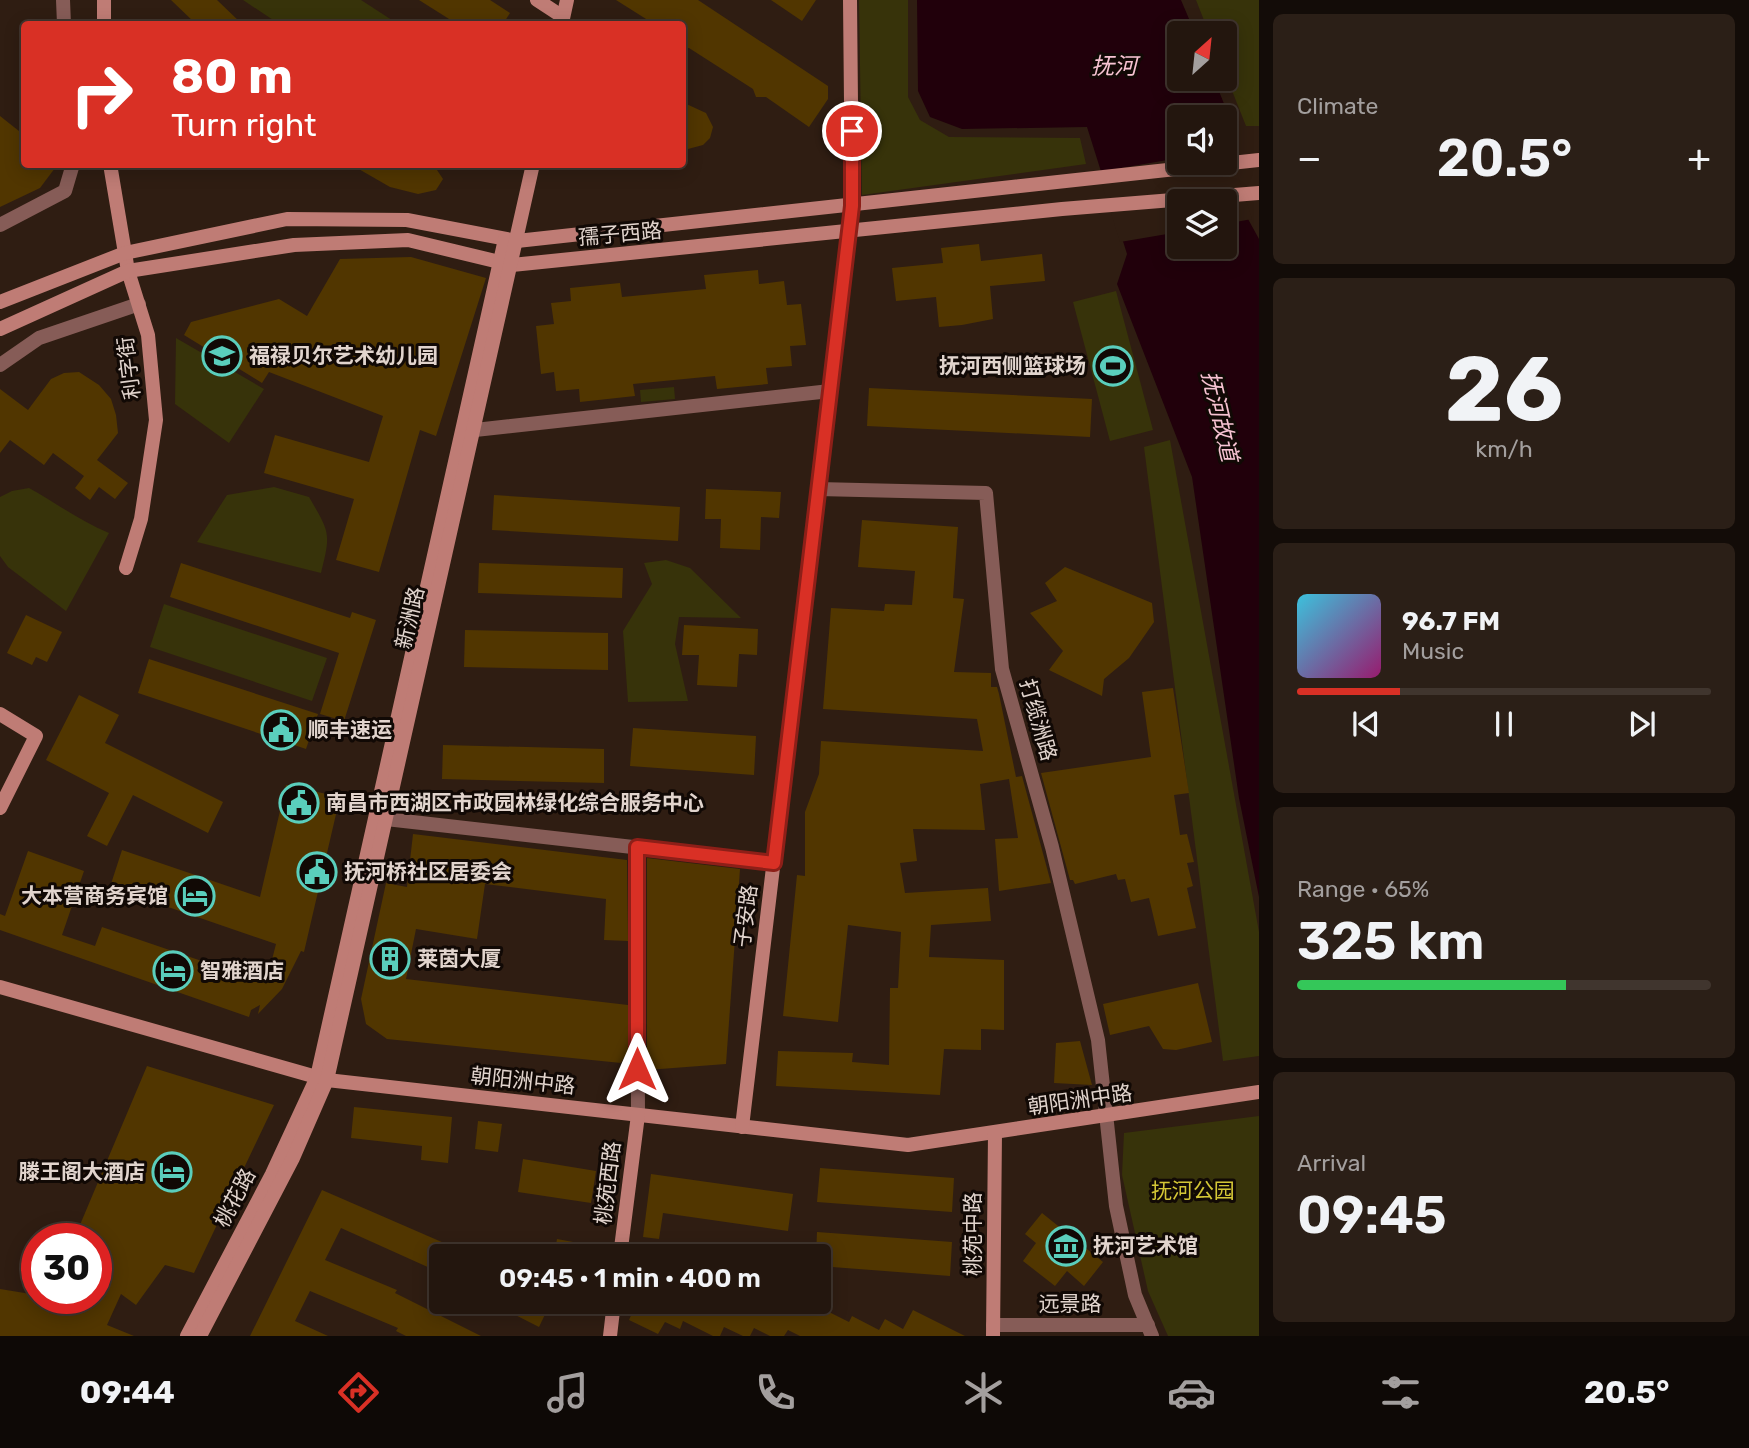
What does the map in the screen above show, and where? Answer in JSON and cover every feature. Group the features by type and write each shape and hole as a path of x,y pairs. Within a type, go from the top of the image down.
{"main road":[{"path":"104,0 104,21"},
{"path":"537,0 562,21 567,0"},
{"name":"子安路","path":"742,1127 852,206 850,0"},
{"name":"孺子西路","path":"0,302 125,253 287,219 407,220 511,240 852,206 1056,180 1259,160"},
{"name":"利字街","path":"111,168 128,271 148,335 156,420 141,519 126,568"},
{"name":"新洲路","path":"322,1078 386,818 475,430 511,240 532,168"},
{"name":"孺子西路","path":"0,329 128,271 294,245 408,240 507,263 849,233 1062,209 1259,193"},
{"name":"新洲路","path":"322,1078 507,263"},
{"path":"0,714 36,736 0,808"},
{"name":"朝阳洲中路","path":"0,986 322,1078 908,1145 1108,1117 1259,1092"},
{"name":"桃花路","path":"187,1336 322,1078"},
{"name":"桃花路","path":"200,1336 293,1158 322,1078"},
{"name":"桃苑西路","path":"622,1244 638,1115"},
{"name":"桃苑中路","path":"993,1331 995,1133"},
{"path":"610,1336 613,1314"}],"street":[{"path":"63,0 64,21"},
{"path":"0,225 65,191 72,168"},
{"path":"0,365 40,338 139,304"},
{"path":"475,430 830,391"},
{"name":"打缆洲路","path":"818,489 986,493 1002,669 1055,860 1098,1040 1108,1117"},
{"path":"386,818 774,863"},
{"path":"637,847 638,1115"},
{"path":"1108,1117 1115,1206 1135,1295 1150,1331"},
{"name":"远景路","path":"993,1331 1150,1331"}],"green space":[{"path":"243,0 361,0 393,21 274,21"},
{"path":"859,0 908,0 908,97 920,120 949,137 1080,138 1086,164 862,195"},
{"path":"1196,0 1259,0 1259,126 1246,126 1232,91 1237,91 1237,21 1204,21"},
{"name":"抚河西侧篮球场","path":"1116,291 1153,430 1110,441 1073,302"},
{"path":"176,338 264,389 229,443 175,404"},
{"path":"674,387 675,399 641,402 640,390"},
{"path":"1170,440 1259,932 1259,1056 1223,1061 1144,447"},
{"path":"274,487 309,497 321,518 327,541 321,573 197,542 227,495"},
{"path":"29,488 109,533 66,611 8,567 0,556 0,497 12,491"},
{"path":"666,560 690,568 741,618 679,617 675,644 688,701 628,702 623,631 652,584 644,563"},
{"path":"164,604 327,658 312,701 150,647"},
{"name":"抚河公园","path":"1259,1116 1259,1336 1168,1336 1148,1291 1122,1175 1124,1133"}],"water":[{"name":"抚河","path":"917,0 1181,0 1190,21 1167,21 1167,91 1219,91 1225,105 1167,105 1167,175 1234,175 1248,219 1259,239 1259,897 1239,798 1192,477 1117,284 1127,254 1087,127 962,129 930,117 918,91"}],"pier":[{"path":"1167,160 1167,175 1237,173 1252,219 1237,222 1237,189 1167,189 1167,234 1120,242 1098,172"}],"building":[{"path":"171,0 217,0 239,21 193,21"},
{"path":"419,0 490,0 510,13 505,21 452,21"},
{"path":"616,0 698,0 828,86 828,99 809,127 766,97 756,97 753,89 686,48 686,21 649,21"},
{"path":"771,0 816,0 802,21"},
{"path":"686,104 706,113 713,127 710,138 703,145 688,149"},
{"path":"0,116 21,133 21,168 55,168 40,188 0,207"},
{"path":"357,168 436,168 443,179 436,190 418,194 390,187"},
{"path":"979,244 981,261 1042,254 1045,281 990,286 993,319 962,325 939,327 936,297 896,301 892,268 943,263 941,248"},
{"path":"411,257 486,278 436,436 420,430 379,572 336,560 354,499 264,473 275,435 369,462 383,416 269,372 262,383 184,335 191,322 279,299 307,316 340,259"},
{"path":"758,270 759,284 784,281 787,305 801,304 806,345 790,346 792,366 766,368 768,384 717,389 715,376 633,384 635,396 580,402 579,389 556,391 554,372 541,374 536,326 554,324 551,303 571,301 570,288 620,283 622,297 706,289 704,275"},
{"path":"79,372 99,385 111,399 116,415 118,433 97,460 128,483 115,499 99,487 90,500 75,488 84,476 53,453 44,465 10,440 0,453 0,389 28,410 51,379 64,373"},
{"path":"869,388 1092,399 1090,437 867,426"},
{"path":"706,489 781,492 779,518 761,517 760,550 720,548 721,519 705,519"},
{"path":"494,495 680,507 678,541 492,530"},
{"path":"862,520 958,527 953,598 964,599 954,672 991,673 991,687 997,687 999,694 1016,777 1022,776 1051,883 999,891 995,839 1018,838 1009,779 980,784 985,830 913,829 917,861 900,863 905,893 988,888 991,921 931,925 929,957 1004,960 1004,1030 981,1029 981,1050 944,1049 940,1095 776,1086 778,1051 853,1053 852,1062 889,1065 890,988 898,988 901,932 848,925 838,1022 783,1016 797,875 805,876 805,812 819,774 821,741 983,751 977,719 823,709 831,608 884,611 885,604 912,605 915,571 858,567"},
{"path":"181,563 350,618 352,612 376,620 344,721 320,714 339,653 170,597"},
{"path":"479,563 623,568 622,598 478,593"},
{"path":"1065,567 1152,603 1154,622 1129,658 1104,679 1102,696 1049,670 1063,651 1030,613 1057,601 1045,583"},
{"path":"26,615 62,632 47,662 36,657 32,665 7,653"},
{"path":"684,625 758,629 757,655 739,654 737,687 697,685 699,655 682,655"},
{"path":"465,630 608,633 608,670 464,667"},
{"path":"149,659 318,714 306,749 138,693"},
{"path":"1173,688 1189,793 1174,795 1180,835 1187,834 1194,862 1187,863 1193,886 1187,888 1196,928 1158,936 1149,898 1131,902 1125,879 1118,880 1116,874 1075,884 1070,880 1041,773 1151,757 1142,692"},
{"path":"79,695 119,715 105,743 223,802 208,833 133,795 107,846 87,836 109,793 46,760"},
{"path":"633,728 756,736 754,775 630,766"},
{"path":"443,745 604,749 604,783 442,779"},
{"path":"286,785 340,797 304,952 301,951 282,989 258,1014 260,1005 251,1010 249,1017 0,930 0,914 5,916 28,851 84,871 62,935 95,946 102,927 266,983 276,944 110,887 122,850 260,897"},
{"name":"莱茵大厦","path":"413,834 627,860 628,941 604,940 606,899 485,884 477,939 416,929 406,979 628,1005 628,1051 621,1063 387,1039 366,1024 361,999 386,883 407,887"},
{"path":"647,858 740,869 726,1064 647,1070"},
{"path":"1198,983 1212,1042 1176,1050 1163,1049 1149,1026 1110,1035 1103,1004"},
{"path":"1080,1041 1092,1085 1054,1083 1056,1043"},
{"name":"滕王阁大酒店","path":"147,1066 274,1105 194,1273 165,1265 136,1305 121,1294 112,1314 112,1223 81,1223"},
{"path":"354,1107 452,1117 448,1163 421,1160 422,1146 351,1138"},
{"path":"478,1121 502,1124 498,1152 475,1149"},
{"path":"523,1159 596,1171 591,1203 518,1192"},
{"path":"820,1168 954,1178 952,1212 817,1202"},
{"path":"651,1174 793,1194 788,1231 663,1213 659,1239 643,1237"},
{"path":"322,1190 446,1244 429,1244 429,1268 341,1228 325,1260 397,1290 395,1293 429,1310 429,1314 437,1314 481,1336 406,1336 396,1331 398,1328 310,1291 295,1321 328,1336 250,1336"},
{"path":"1042,1213 1103,1262 1084,1286 1067,1271 1055,1286 1023,1261 1036,1243 1025,1234"},
{"path":"817,1232 952,1242 950,1276 831,1267 831,1244 816,1244"},
{"path":"557,1239 584,1244 556,1244"},
{"name":"滕王阁大酒店","path":"0,1289 21,1292 21,1314 112,1314 107,1325 134,1336 0,1336"},
{"path":"913,1310 965,1336 800,1336 788,1330 784,1336 770,1336 754,1328 750,1336 743,1336 724,1327 720,1336 713,1336 683,1321 680,1329 665,1322 658,1334 629,1320 632,1314 831,1313 849,1322 852,1316 879,1330 885,1319 903,1329"},
{"path":"514,1314 545,1314 539,1327"}],"place":[{"name":"福禄贝尔艺术幼儿园","path":"222,356"},
{"name":"抚河西侧篮球场","path":"1113,366"},
{"name":"顺丰速运","path":"281,730"},
{"name":"南昌市西湖区市政园林绿化综合服务中心","path":"299,803"},
{"name":"抚河桥社区居委会","path":"317,872"},
{"name":"大本营商务宾馆","path":"195,896"},
{"name":"莱茵大厦","path":"390,959"},
{"name":"智雅酒店","path":"173,971"},
{"name":"滕王阁大酒店","path":"172,1172"},
{"name":"抚河艺术馆","path":"1066,1246"}],"route":[{"path":"637,1069 637,847 774,863 852,206 852,131"}],"water label":[{"name":"抚河故道","path":"1220,416"}]}
